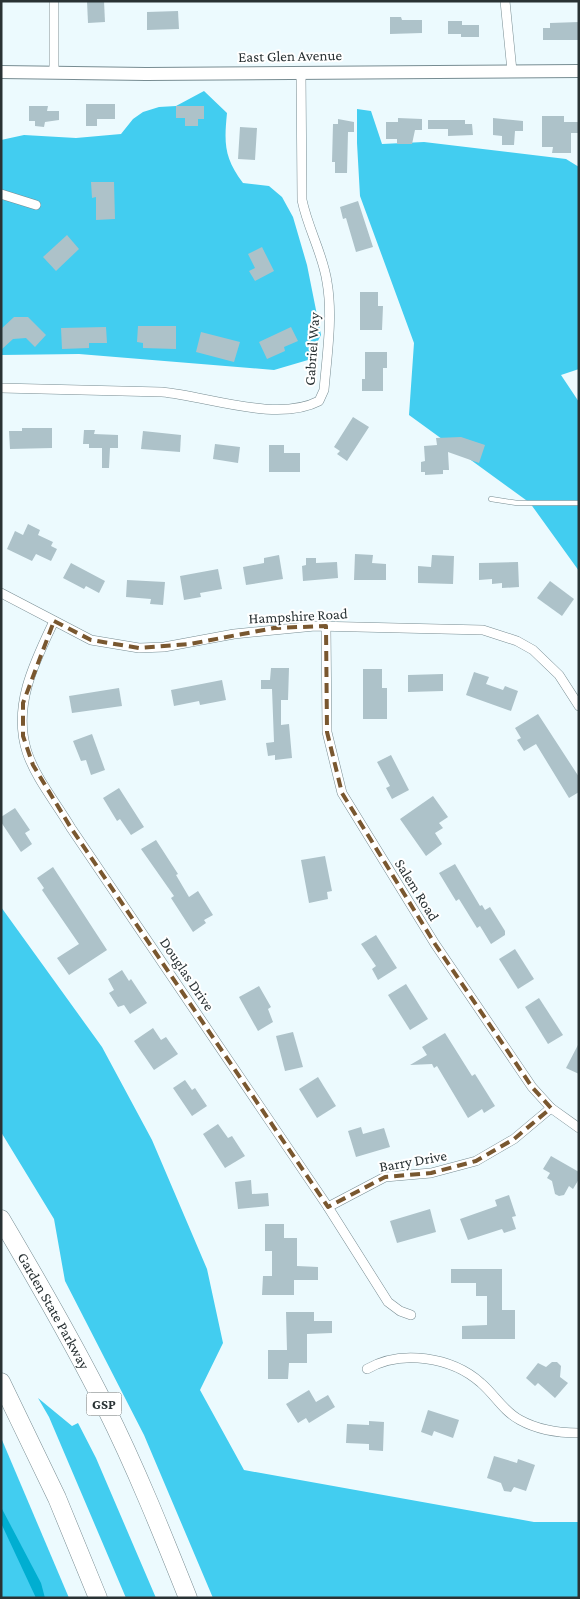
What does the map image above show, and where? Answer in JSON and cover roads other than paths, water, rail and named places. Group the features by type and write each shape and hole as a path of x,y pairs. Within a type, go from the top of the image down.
{"highway":[{"name":"Garden State Parkway","path":"1,1219 45,1293 105,1406 158,1523 188,1598"},
{"path":"1,1382 57,1498 98,1598"}],"street":[{"path":"54,1 54,72"},
{"path":"506,1 512,70"},
{"name":"East Glen Avenue","path":"1,72 146,74 512,70 579,72"},
{"name":"Gabriel Way","path":"1,388 162,392 184,394 220,403 287,410 300,408 319,401 324,390 329,303 327,281 306,221 302,200 302,72"},
{"path":"1,194 36,206"},
{"name":"Hampshire Road","path":"1,594 91,640 138,648 190,644 234,634 274,628 326,626 467,629 500,634 517,641 547,662 579,706"},
{"name":"Douglas Drive","path":"54,621 40,651 23,702 23,736 33,765 71,828 328,1207 388,1302 400,1311 411,1315"},
{"name":"Salem Road","path":"326,626 328,732 342,793 435,944 532,1087 551,1108 579,1128"},
{"name":"Barry Drive","path":"328,1207 385,1177 430,1173 476,1161 514,1139 551,1108"},
{"path":"367,1369 379,1362 395,1358 442,1362 470,1374 483,1384 505,1410 519,1420 548,1431 579,1433"}],"lane":[{"path":"491,499 517,504 579,503"}]}
